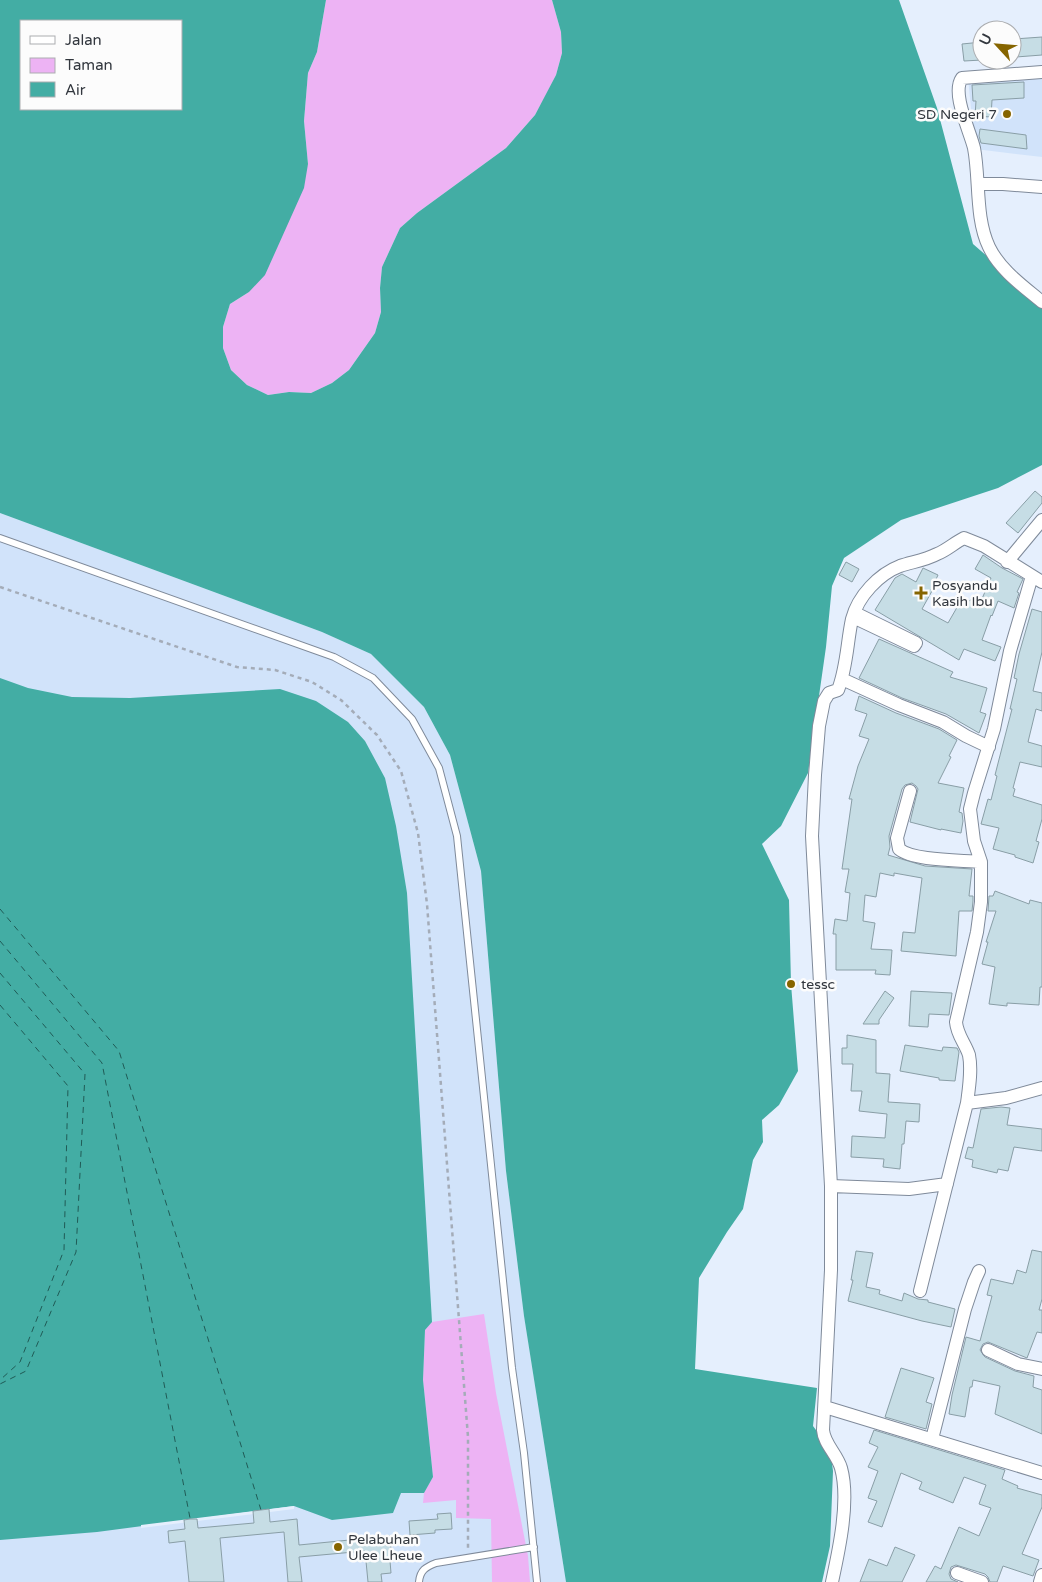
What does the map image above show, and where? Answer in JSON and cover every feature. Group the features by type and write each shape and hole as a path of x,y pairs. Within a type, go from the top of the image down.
{"street":[{"path":"1042,72 960,79 958,84 959,98 974,148 982,221 990,248 1007,272 1042,302"},
{"path":"979,184 1042,187"},
{"path":"1007,562 1042,520"},
{"path":"832,1582 841,1535 843,1485 838,1460 824,1437 831,1270 831,1186 812,836 815,775 821,718 827,695 838,690 842,679 853,617 864,595 880,578 890,571 936,555 964,538 984,546 1037,579 1010,651 989,747 970,809 974,841 982,862 980,916 956,1022 956,1030 969,1056 970,1068 967,1103 920,1291"},
{"path":"842,679 899,705 943,722 989,747"},
{"path":"910,791 897,838 899,849 906,854 918,857 982,862"},
{"path":"967,1103 1006,1098 1042,1088"},
{"path":"831,1186 909,1189 947,1184"},
{"path":"932,1439 965,1309 979,1271"},
{"path":"988,1350 1018,1364 1042,1369"},
{"path":"825,1407 1042,1473"},
{"path":"957,1573 982,1582"},
{"path":"1040,1582 1042,1576"}],"lane":[{"path":"0,538 334,657 373,678 412,719 439,768 457,836 512,1368 524,1453 534,1547 536,1582"},
{"path":"419,1582 420,1574 427,1567 436,1563 534,1547"}],"path":[{"path":"0,587 237,667 275,670 312,682 341,700 377,735 401,771 418,833 427,904 468,1437 468,1558"}],"shaded area":[{"name":"SD Negeri 7","path":"1042,74 1042,157 975,149 968,78"},
{"name":"Pelabuhan Ulee Lheue","path":"0,513 322,632 371,654 424,707 450,755 481,871 506,1171 524,1316 566,1582 0,1582"}],"green space":[{"path":"326,0 552,0 561,32 562,53 556,75 535,115 506,148 417,213 400,228 382,267 380,288 381,312 375,333 349,370 332,383 311,393 289,392 268,395 247,385 231,370 223,348 223,327 230,304 249,292 308,164 304,121 308,73 317,52"},
{"path":"484,1314 496,1393 528,1556 530,1582 492,1582 491,1519 456,1518 456,1500 423,1503 424,1493 433,1477 423,1380 425,1330 432,1322"}],"water":[{"path":"0,0 326,0 317,52 308,73 304,121 308,164 304,188 265,275 249,292 230,304 223,327 223,348 231,370 247,385 268,395 289,392 311,393 332,383 349,370 375,333 381,312 380,288 382,267 400,228 417,213 506,148 535,115 556,75 562,53 561,32 552,0 899,0 937,108 973,244 1042,304 1042,465 998,488 901,520 844,558 832,586 826,647 808,773 781,826 762,844 789,900 791,984 798,1071 779,1105 762,1120 763,1142 753,1160 743,1209 699,1278 695,1369 817,1388 813,1426 830,1449 833,1471 830,1546 822,1582 566,1582 524,1316 506,1171 481,871 450,755 424,707 371,654 322,632 0,513"},
{"name":"Pelabuhan Ulee Lheue","path":"0,678 28,688 72,697 130,698 280,689 316,701 348,722 365,741 385,778 396,826 407,893 432,1322 425,1330 423,1380 433,1477 424,1493 401,1493 393,1513 332,1520 294,1506 97,1532 0,1540"}],"pier":[{"path":"294,1506 294,1509 141,1528 141,1525"}],"building":[{"path":"1042,37 1042,55 1022,57 1022,38"},
{"path":"972,43 972,61 964,61 962,44"},
{"path":"1024,82 1024,98 992,100 991,117 975,116 976,101 973,101 972,85"},
{"path":"980,129 1026,135 1027,149 981,143"},
{"path":"1035,491 1042,497 1042,503 1018,533 1006,523"},
{"path":"983,555 1023,579 1017,592 1019,593 1014,608 998,601 982,640 1001,647 995,661 964,649 959,660 875,610 895,578 902,574 916,582 923,568 938,575 922,609 948,623 963,597 970,601 973,596 981,601 991,578 975,569"},
{"path":"846,562 859,569 852,582 839,575"},
{"path":"1032,609 1042,612 1042,652 1033,691 1042,693 1042,711 1036,709 1028,742 1042,746 1042,767 1020,762 1013,788 1015,789 1013,796 1042,805 1042,819 1036,841 1039,842 1033,863 1015,857 1015,855 993,849 999,828 981,824 988,799 991,800 997,776 995,775 1012,709 1010,709 1017,679 1014,678 1019,654"},
{"path":"879,639 953,672 950,677 987,688 980,712 986,714 979,733 946,714 902,698 859,678"},
{"path":"859,696 896,713 939,729 957,740 938,783 964,788 959,812 962,813 963,821 961,833 910,822 918,789 912,783 905,785 902,789 889,836 890,847 888,855 925,866 972,869 969,896 973,896 973,901 972,911 959,911 956,956 901,951 903,932 915,933 922,878 894,873 894,876 880,873 876,897 865,895 863,921 875,923 871,949 892,950 890,975 875,974 876,970 836,970 836,934 833,934 835,919 847,921 850,893 845,892 849,869 842,869 852,799 849,799 858,766 869,739 859,736 867,714 855,710"},
{"path":"995,891 1029,904 1030,900 1042,903 1042,987 1040,987 1039,1005 1007,1003 1007,1006 989,1004 995,967 982,964 988,942 986,942 996,911 988,911 989,896 993,896"},
{"path":"885,991 894,998 879,1020 879,1024 863,1024"},
{"path":"911,991 952,993 949,1015 929,1014 928,1027 909,1026"},
{"path":"847,1035 876,1040 876,1073 890,1074 888,1102 920,1104 919,1122 906,1121 900,1169 883,1167 884,1159 851,1157 852,1136 885,1138 887,1114 859,1111 862,1091 851,1091 853,1064 842,1064 842,1048 847,1048"},
{"path":"905,1045 942,1051 943,1047 957,1048 959,1052 955,1081 939,1080 939,1078 900,1071"},
{"path":"1010,1108 1007,1125 1042,1129 1042,1151 1014,1147 1008,1171 998,1169 997,1173 972,1167 973,1160 965,1158 968,1147 973,1148 981,1109"},
{"path":"1032,1250 1042,1252 1042,1299 1039,1310 1042,1310 1042,1333 1037,1332 1027,1358 988,1342 983,1344 980,1350 985,1357 1015,1371 1034,1376 1033,1387 1042,1390 1042,1434 995,1414 1000,1386 973,1380 965,1417 949,1414 966,1337 980,1341 992,1296 987,1295 991,1279 1013,1284 1017,1270 1026,1273"},
{"path":"856,1251 873,1253 866,1287 880,1290 879,1294 902,1301 904,1293 918,1299 928,1300 928,1302 955,1309 951,1327 848,1301 853,1280 851,1280"},
{"path":"901,1368 934,1378 926,1402 932,1404 926,1429 885,1417"},
{"path":"874,1430 1005,1470 1002,1479 1018,1486 1017,1488 1042,1495 1042,1507 1022,1554 1039,1560 1033,1576 1003,1566 997,1582 990,1582 985,1574 956,1565 951,1567 949,1574 951,1579 958,1582 926,1582 935,1566 941,1569 959,1527 979,1536 991,1508 979,1504 986,1485 964,1477 953,1503 919,1489 922,1482 901,1473 882,1527 868,1522 877,1501 868,1498 878,1471 868,1467 878,1447 869,1443"},
{"path":"269,1509 270,1522 297,1519 299,1545 390,1536 391,1573 381,1574 382,1582 368,1582 365,1551 299,1557 302,1582 288,1582 284,1532 220,1538 224,1582 189,1582 185,1541 169,1543 168,1531 185,1529 184,1520 190,1519 197,1519 198,1528 254,1523 253,1511"},
{"path":"451,1513 452,1529 435,1530 435,1533 410,1535 409,1521 438,1519 437,1514"},
{"path":"895,1547 915,1555 902,1582 860,1582 869,1559 887,1566"}],"ferry route":[{"path":"0,909 119,1051 261,1510"},
{"path":"0,941 102,1063 190,1518"},
{"path":"0,973 85,1074 76,1252 26,1371 0,1384"},
{"path":"0,1005 68,1086 64,1250 20,1362 0,1380"}],"place":[{"name":"SD Negeri 7","path":"1007,114"},
{"name":"Posyandu Kasih Ibu","path":"921,593"},
{"name":"tessc","path":"791,984"},
{"name":"Pelabuhan Ulee Lheue","path":"338,1547"}]}
